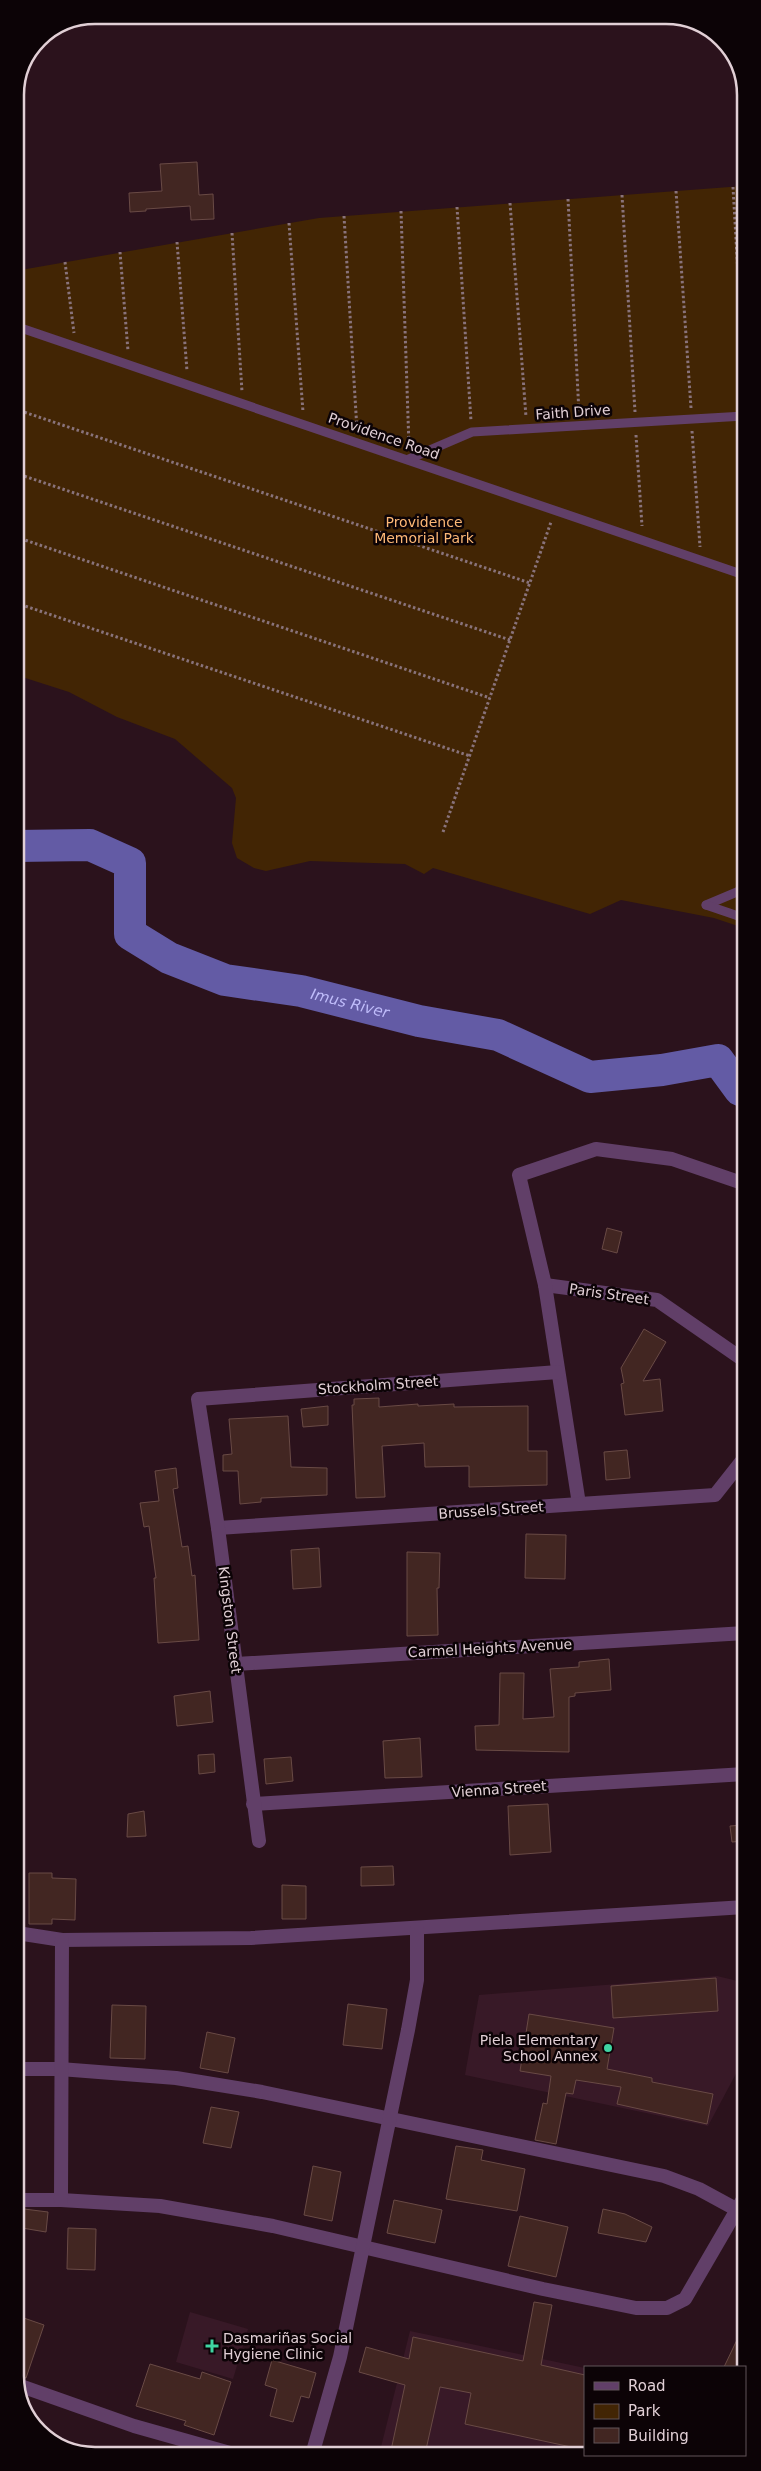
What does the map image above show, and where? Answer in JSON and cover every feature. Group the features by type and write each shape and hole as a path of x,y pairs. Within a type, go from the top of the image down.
{"street":[{"path":"579,1504 545,1285 519,1175 596,1150 672,1159 737,1181"},
{"name":"Paris Street","path":"545,1285 657,1300 737,1355"},
{"name":"Stockholm Street","path":"198,1399 558,1372"},
{"name":"Kingston Street","path":"198,1399 218,1528 259,1841"},
{"name":"Brussels Street","path":"218,1528 715,1495 737,1467"},
{"name":"Carmel Heights Avenue","path":"236,1664 737,1633"},
{"name":"Vienna Street","path":"254,1804 737,1774"},
{"path":"24,1934 62,1940 251,1938 737,1908"},
{"path":"314,2447 340,2357 417,1980 417,1929"},
{"path":"62,1940 60,2069 62,2200"},
{"path":"24,2069 60,2069 176,2078 262,2092 664,2176 699,2189 737,2209"},
{"path":"24,2200 62,2200 177,2208 273,2226 543,2289 636,2308 667,2308 685,2299 737,2220"},
{"path":"25,2387 134,2426 208,2447"}],"lane":[{"name":"Providence Road","path":"24,329 304,423 737,573"},
{"name":"Faith Drive","path":"409,459 472,432 737,416"},
{"path":"737,891 706,905 737,916"}],"path":[{"path":"733,187 737,256"},
{"path":"676,191 701,560"},
{"path":"622,195 643,540"},
{"path":"568,199 580,426"},
{"path":"510,203 526,429"},
{"path":"457,207 472,432"},
{"path":"401,212 409,459"},
{"path":"344,216 358,442"},
{"path":"289,223 304,423"},
{"path":"232,233 243,403"},
{"path":"177,242 188,384"},
{"path":"120,252 129,364"},
{"path":"65,262 76,346"},
{"path":"24,412 530,583"},
{"path":"24,476 510,640"},
{"path":"443,832 555,510"},
{"path":"24,540 490,698"},
{"path":"24,605 470,756"}],"shaded area":[{"name":"Piela Elementary School Annex","path":"717,1976 737,1981 737,2072 708,2126 465,2075 479,1995"},
{"name":"Dasmariñas Social Hygiene Clinic","path":"190,2312 248,2329 233,2379 176,2362"},
{"path":"410,2331 584,2368 584,2447 381,2447"}],"green space":[{"name":"Providence Memorial Park","path":"737,186 737,926 714,918 621,900 590,914 433,868 424,874 405,864 310,861 266,871 254,868 237,858 232,843 236,798 232,788 175,739 117,717 69,692 24,678 24,269 319,218"}],"building":[{"path":"197,162 199,195 213,194 214,219 191,220 190,206 130,212 129,193 162,191 160,164"},
{"path":"607,1228 622,1232 617,1253 602,1249"},
{"path":"644,1329 666,1342 643,1381 660,1379 663,1411 625,1415 621,1384 624,1383 621,1368"},
{"path":"379,1398 379,1407 418,1404 418,1406 454,1404 454,1407 528,1406 528,1451 547,1451 547,1485 469,1487 469,1466 425,1467 424,1443 382,1446 385,1497 356,1498 352,1405 354,1405 354,1399"},
{"path":"328,1406 328,1425 303,1427 301,1409"},
{"path":"288,1416 291,1467 327,1468 327,1495 261,1498 261,1502 240,1504 238,1471 223,1471 223,1455 232,1454 229,1419"},
{"path":"627,1450 630,1478 606,1480 604,1452"},
{"path":"176,1468 178,1488 173,1489 182,1547 188,1546 192,1576 195,1575 199,1640 158,1643 154,1578 156,1578 149,1526 144,1527 140,1503 159,1501 155,1471"},
{"path":"526,1534 566,1535 565,1579 525,1578"},
{"path":"319,1548 321,1587 293,1589 291,1550"},
{"path":"407,1552 440,1553 439,1588 437,1588 438,1635 407,1636"},
{"path":"609,1659 611,1690 575,1693 575,1696 569,1697 569,1752 476,1750 475,1726 499,1725 500,1673 524,1673 523,1719 554,1717 550,1669 579,1667 579,1662"},
{"path":"210,1691 213,1722 177,1726 174,1696"},
{"path":"420,1738 422,1777 385,1778 383,1741"},
{"path":"214,1754 215,1772 199,1774 198,1755"},
{"path":"291,1757 293,1781 266,1784 264,1759"},
{"path":"548,1804 551,1852 510,1855 508,1806"},
{"path":"144,1811 146,1836 127,1837 128,1814"},
{"path":"730,1826 737,1826 737,1842 732,1842"},
{"path":"393,1866 394,1885 361,1886 361,1867"},
{"path":"29,1873 52,1873 52,1878 76,1879 75,1920 52,1919 52,1924 29,1924"},
{"path":"282,1885 306,1886 306,1919 282,1919"},
{"path":"716,1978 718,2011 613,2018 611,1986"},
{"path":"348,2004 387,2009 382,2049 343,2045"},
{"path":"112,2005 146,2006 145,2059 110,2058"},
{"path":"529,2014 614,2028 607,2069 652,2078 652,2082 713,2094 707,2124 617,2104 621,2087 576,2080 573,2094 566,2093 556,2144 535,2140 543,2103 547,2104 551,2076 520,2071"},
{"path":"207,2032 235,2038 228,2073 200,2068"},
{"path":"211,2107 239,2112 231,2148 203,2143"},
{"path":"456,2146 483,2150 481,2160 525,2169 517,2211 446,2199"},
{"path":"313,2166 341,2172 332,2221 304,2215"},
{"path":"394,2200 442,2210 435,2243 387,2233"},
{"path":"24,2209 48,2212 46,2232 24,2228"},
{"path":"603,2209 625,2214 652,2227 646,2242 598,2233"},
{"path":"520,2216 568,2227 556,2277 508,2266"},
{"path":"68,2228 96,2229 95,2270 67,2269"},
{"path":"534,2302 552,2305 541,2365 584,2375 584,2447 571,2447 465,2424 471,2393 440,2387 427,2447 392,2447 405,2385 359,2372 366,2347 409,2359 413,2337 523,2361"},
{"path":"24,2318 44,2325 26,2378 24,2378"},
{"path":"737,2340 737,2366 724,2366"},
{"path":"272,2360 316,2373 309,2398 301,2396 293,2422 270,2416 277,2389 265,2385"},
{"path":"150,2364 200,2379 202,2372 231,2382 214,2435 184,2425 186,2421 136,2406"}],"waterway":[{"name":"Imus River","path":"24,846 90,845 130,863 130,934 169,958 225,980 301,991 419,1021 498,1035 590,1077 662,1070 718,1060 737,1086"}],"place":[{"name":"Piela Elementary School Annex","path":"608,2048"},
{"name":"Dasmariñas Social Hygiene Clinic","path":"212,2346"}]}
